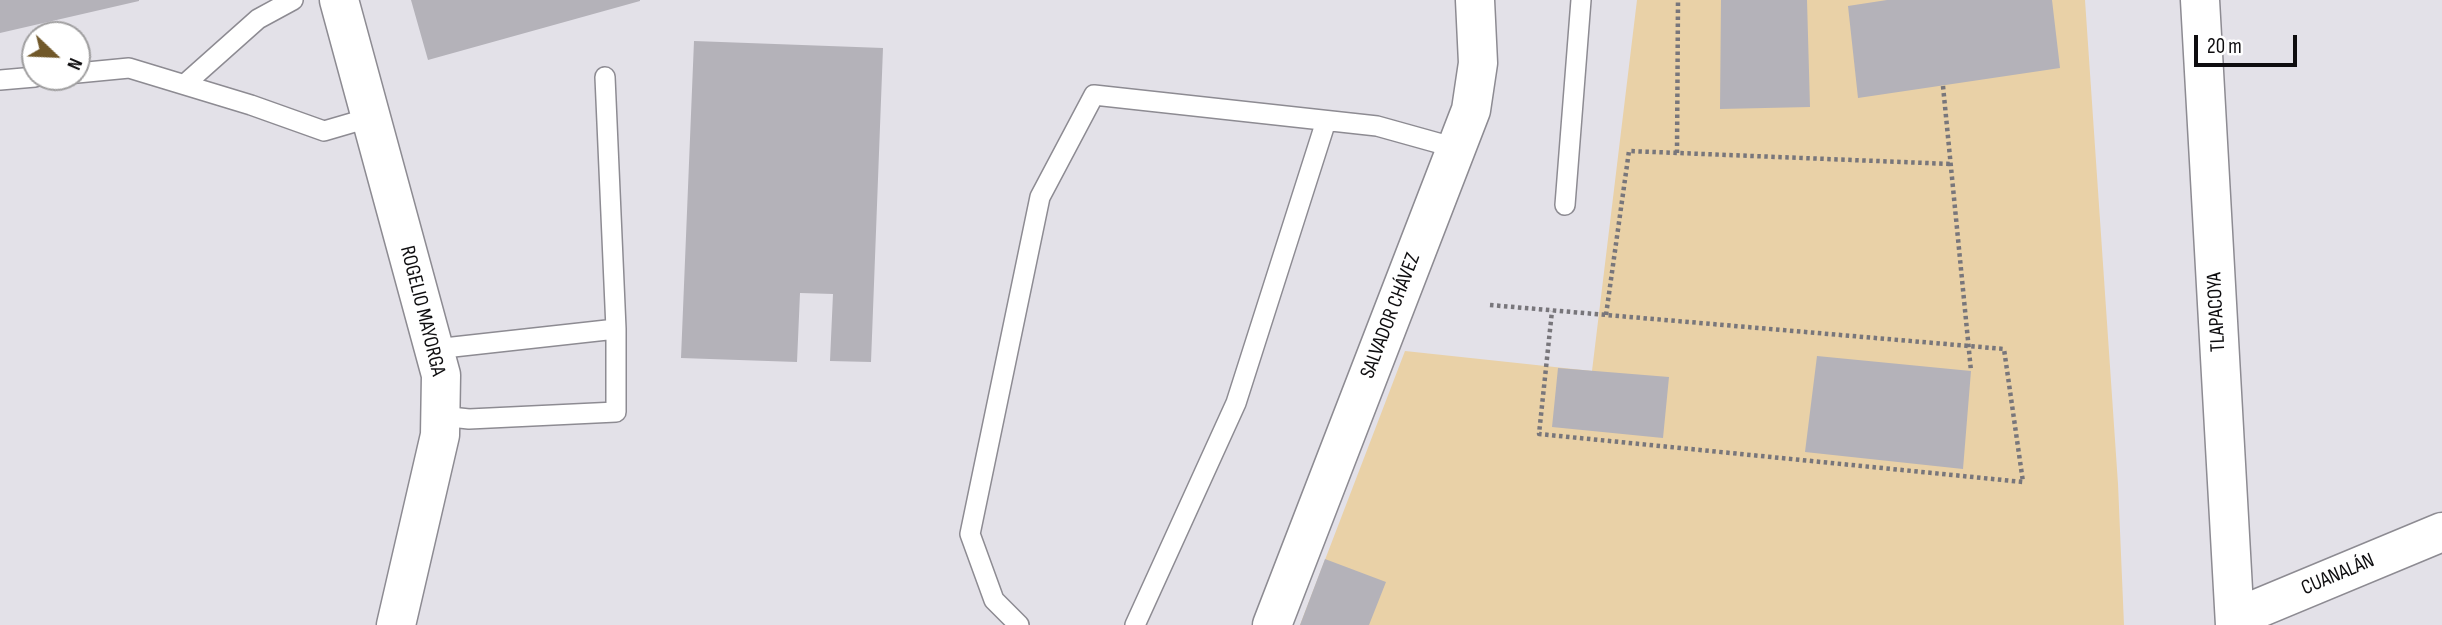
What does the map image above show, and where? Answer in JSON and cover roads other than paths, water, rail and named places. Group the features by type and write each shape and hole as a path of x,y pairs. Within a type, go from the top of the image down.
{"street":[{"name":"ROGELIO MAYORGA","path":"339,0 440,375 440,435 396,625"},
{"name":"SALVADOR CHÁVEZ","path":"1272,625 1471,110 1478,63 1475,0"},
{"name":"TLAPACOYA","path":"2200,0 2235,622"},
{"name":"CUANALÁN","path":"2235,622 2442,532"}],"lane":[{"path":"185,84 258,19 293,0"},
{"path":"1565,205 1581,0"},
{"path":"91,72 128,68 251,104 324,131 372,117"},
{"path":"441,416 469,419 616,412 616,329 605,76"},
{"path":"0,80 21,78"},
{"path":"1019,625 995,600 970,534 1040,197 1094,95 1377,126 1456,148"},
{"path":"1135,625 1237,403 1326,121"},
{"path":"435,349 616,329"}]}
